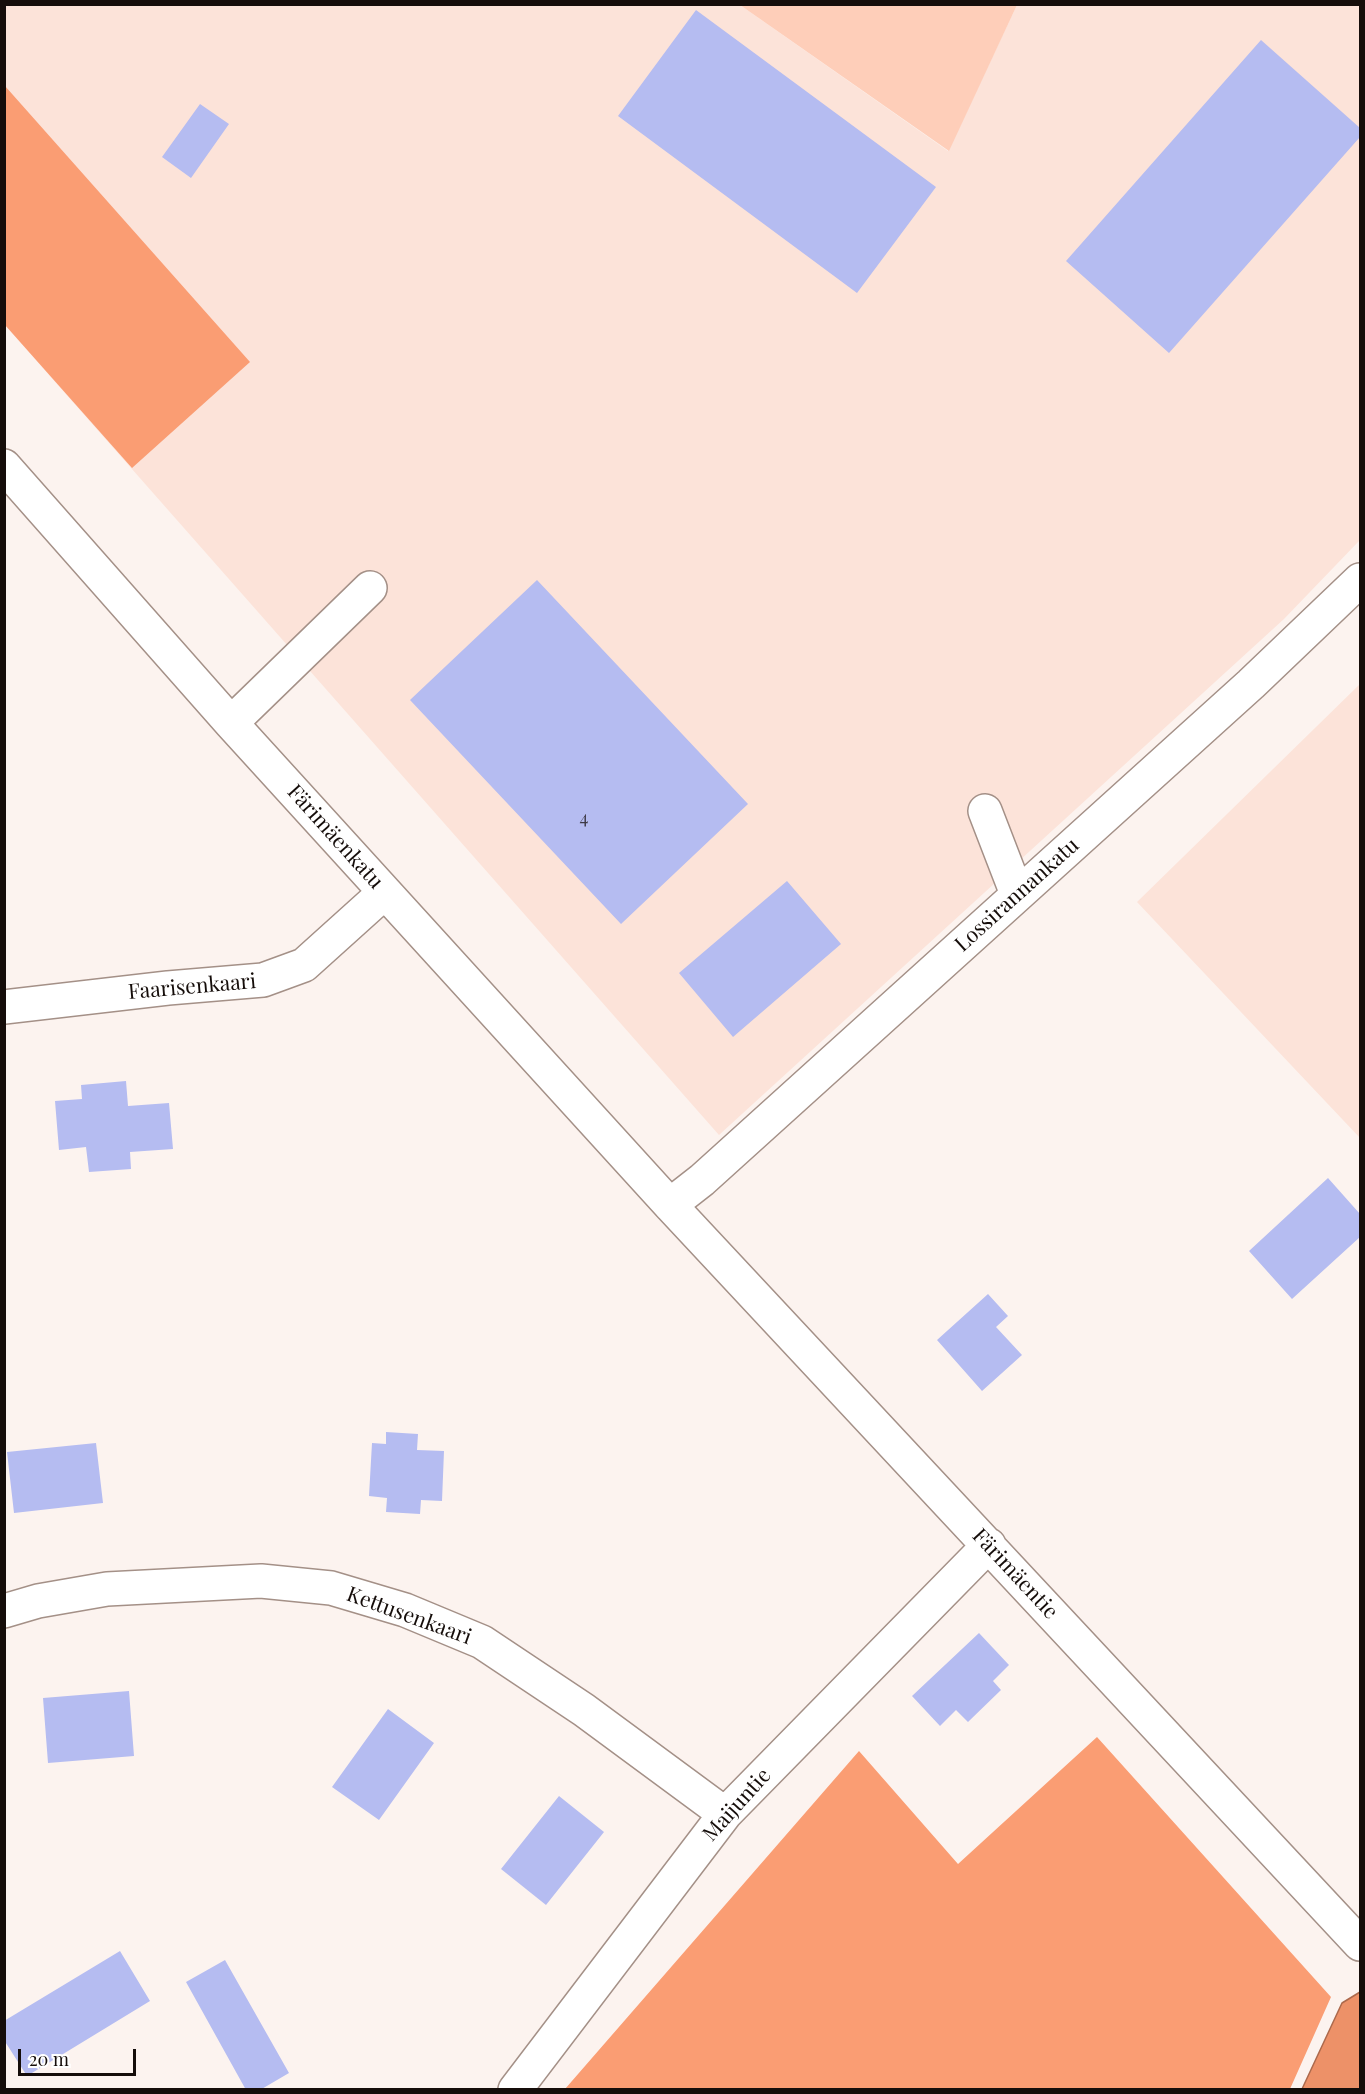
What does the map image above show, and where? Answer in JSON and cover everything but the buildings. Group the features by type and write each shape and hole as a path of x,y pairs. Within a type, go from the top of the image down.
{"street":[{"name":"Färimäenkatu","path":"4,466 231,723 669,1205"},
{"name":"Lossirannankatu","path":"669,1205 702,1180 1251,684 1360,580"},
{"path":"231,723 370,588"},
{"path":"986,811 1017,894"},
{"name":"Faarisenkaari","path":"4,1007 168,988 263,981 304,965 385,892"},
{"name":"Färimäentie","path":"669,1205 1358,1941"},
{"name":"Maijuntie","path":"515,2090 725,1814 988,1545"},
{"name":"Kettusenkaari","path":"4,1611 38,1601 107,1590 261,1581 331,1588 405,1610 482,1642 584,1710 725,1814"}],"shaded area":[{"path":"4,5 740,5 948,151 1017,5 1360,5 1360,540 1284,619 719,1135 5,325"},
{"path":"740,5 1017,5 949,151"},
{"path":"5,86 250,362 132,468 5,325"},
{"path":"1360,684 1360,1138 1137,902"},
{"path":"1097,1737 1331,1997 1290,2089 565,2089 859,1751 958,1864"},
{"path":"1360,1992 1360,2089 1302,2089 1342,2003"}]}
